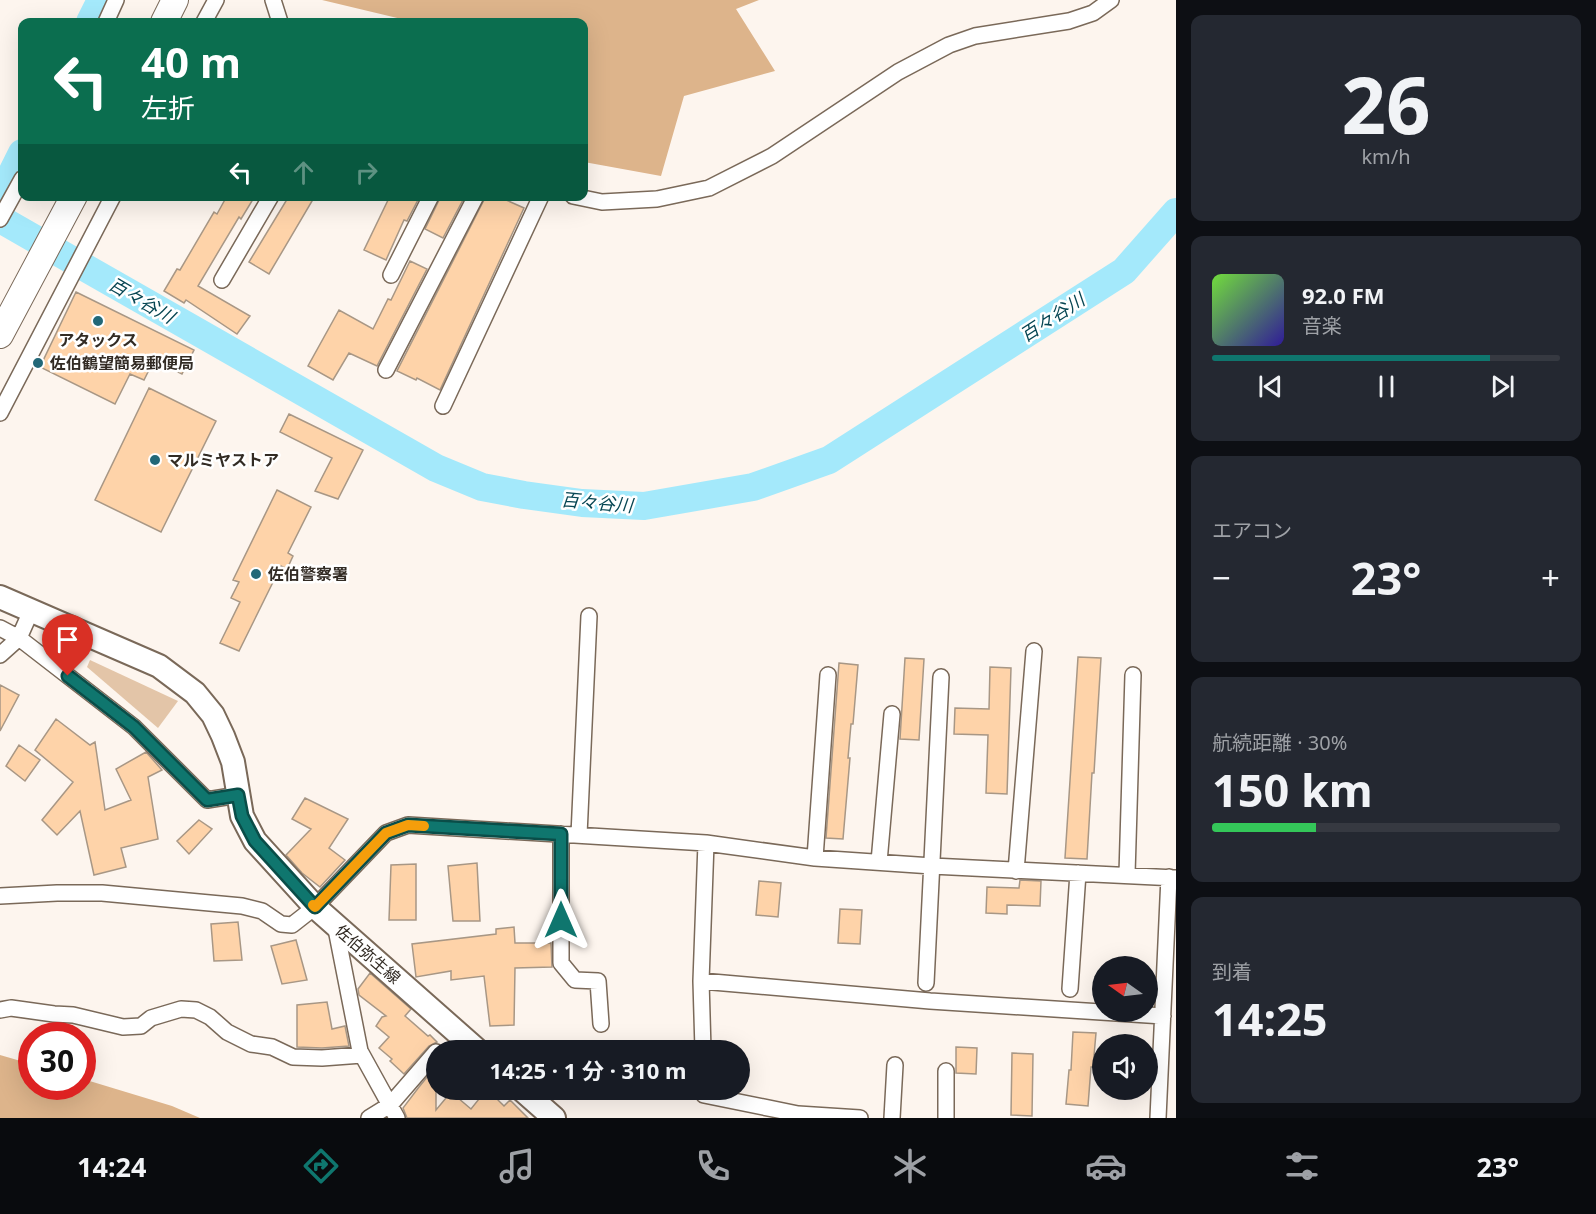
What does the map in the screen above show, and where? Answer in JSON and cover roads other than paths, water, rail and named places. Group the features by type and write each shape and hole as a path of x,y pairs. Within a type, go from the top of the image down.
{"highway":[{"path":"166,18 175,0"},
{"path":"0,335 70,205"}],"main road":[{"name":"佐伯弥生線","path":"0,597 159,666 195,693 213,715 223,735 233,762 242,816 255,841 315,907 465,1040"},
{"path":"534,1100 554,1118"}],"street":[{"path":"108,18 116,0"},
{"path":"206,18 216,0"},
{"path":"273,0 279,18"},
{"path":"588,199 602,202 657,200 709,188 772,156 898,72 950,45 975,36 1069,21 1093,13 1111,0"},
{"path":"0,219 18,186"},
{"path":"0,413 111,201"},
{"path":"222,280 268,201"},
{"path":"391,275 428,201"},
{"path":"386,370 473,201"},
{"path":"443,406 539,201"},
{"path":"0,655 19,638 31,611"},
{"path":"579,835 589,616"},
{"path":"0,628 19,638 134,727 207,800 238,795"},
{"path":"1016,871 1034,651"},
{"path":"815,858 828,675"},
{"path":"1127,874 1133,675"},
{"path":"926,983 941,676"},
{"path":"879,862 892,714"},
{"path":"0,896 102,893 242,906 262,911 281,924 292,925 315,907 386,833 408,825 706,843 815,858 1172,878 1158,1118"},
{"path":"561,834 561,963 575,980 598,981 601,1024"},
{"path":"703,1040 701,981 706,843"},
{"path":"1070,989 1078,873"},
{"path":"335,924 360,1051 394,1111"},
{"path":"701,981 930,1001 1163,1016"},
{"path":"0,1010 11,1008 73,1015 123,1027 141,1026 151,1018 181,1009 196,1010 210,1017 227,1032 251,1044 272,1047 292,1057 322,1058 362,1055"},
{"path":"447,1040 455,1031"},
{"path":"892,1118 895,1065"},
{"path":"369,1118 394,1111 426,1066"},
{"path":"946,1071 946,1118"},
{"path":"726,1100 798,1116 860,1118"}],"waterway":[{"name":"百々谷川","path":"92,18 101,0"},
{"name":"百々谷川","path":"0,197 18,161"},
{"name":"百々谷川","path":"0,219 436,468 482,487 524,495 582,503 644,506 753,487 829,460 1124,271 1176,212"}],"place":[{"name":"アタックス","path":"98,321"},
{"name":"佐伯鶴望簡易郵便局","path":"38,363"},
{"name":"マルミヤストア","path":"155,460"},
{"name":"佐伯警察署","path":"256,574"}]}
